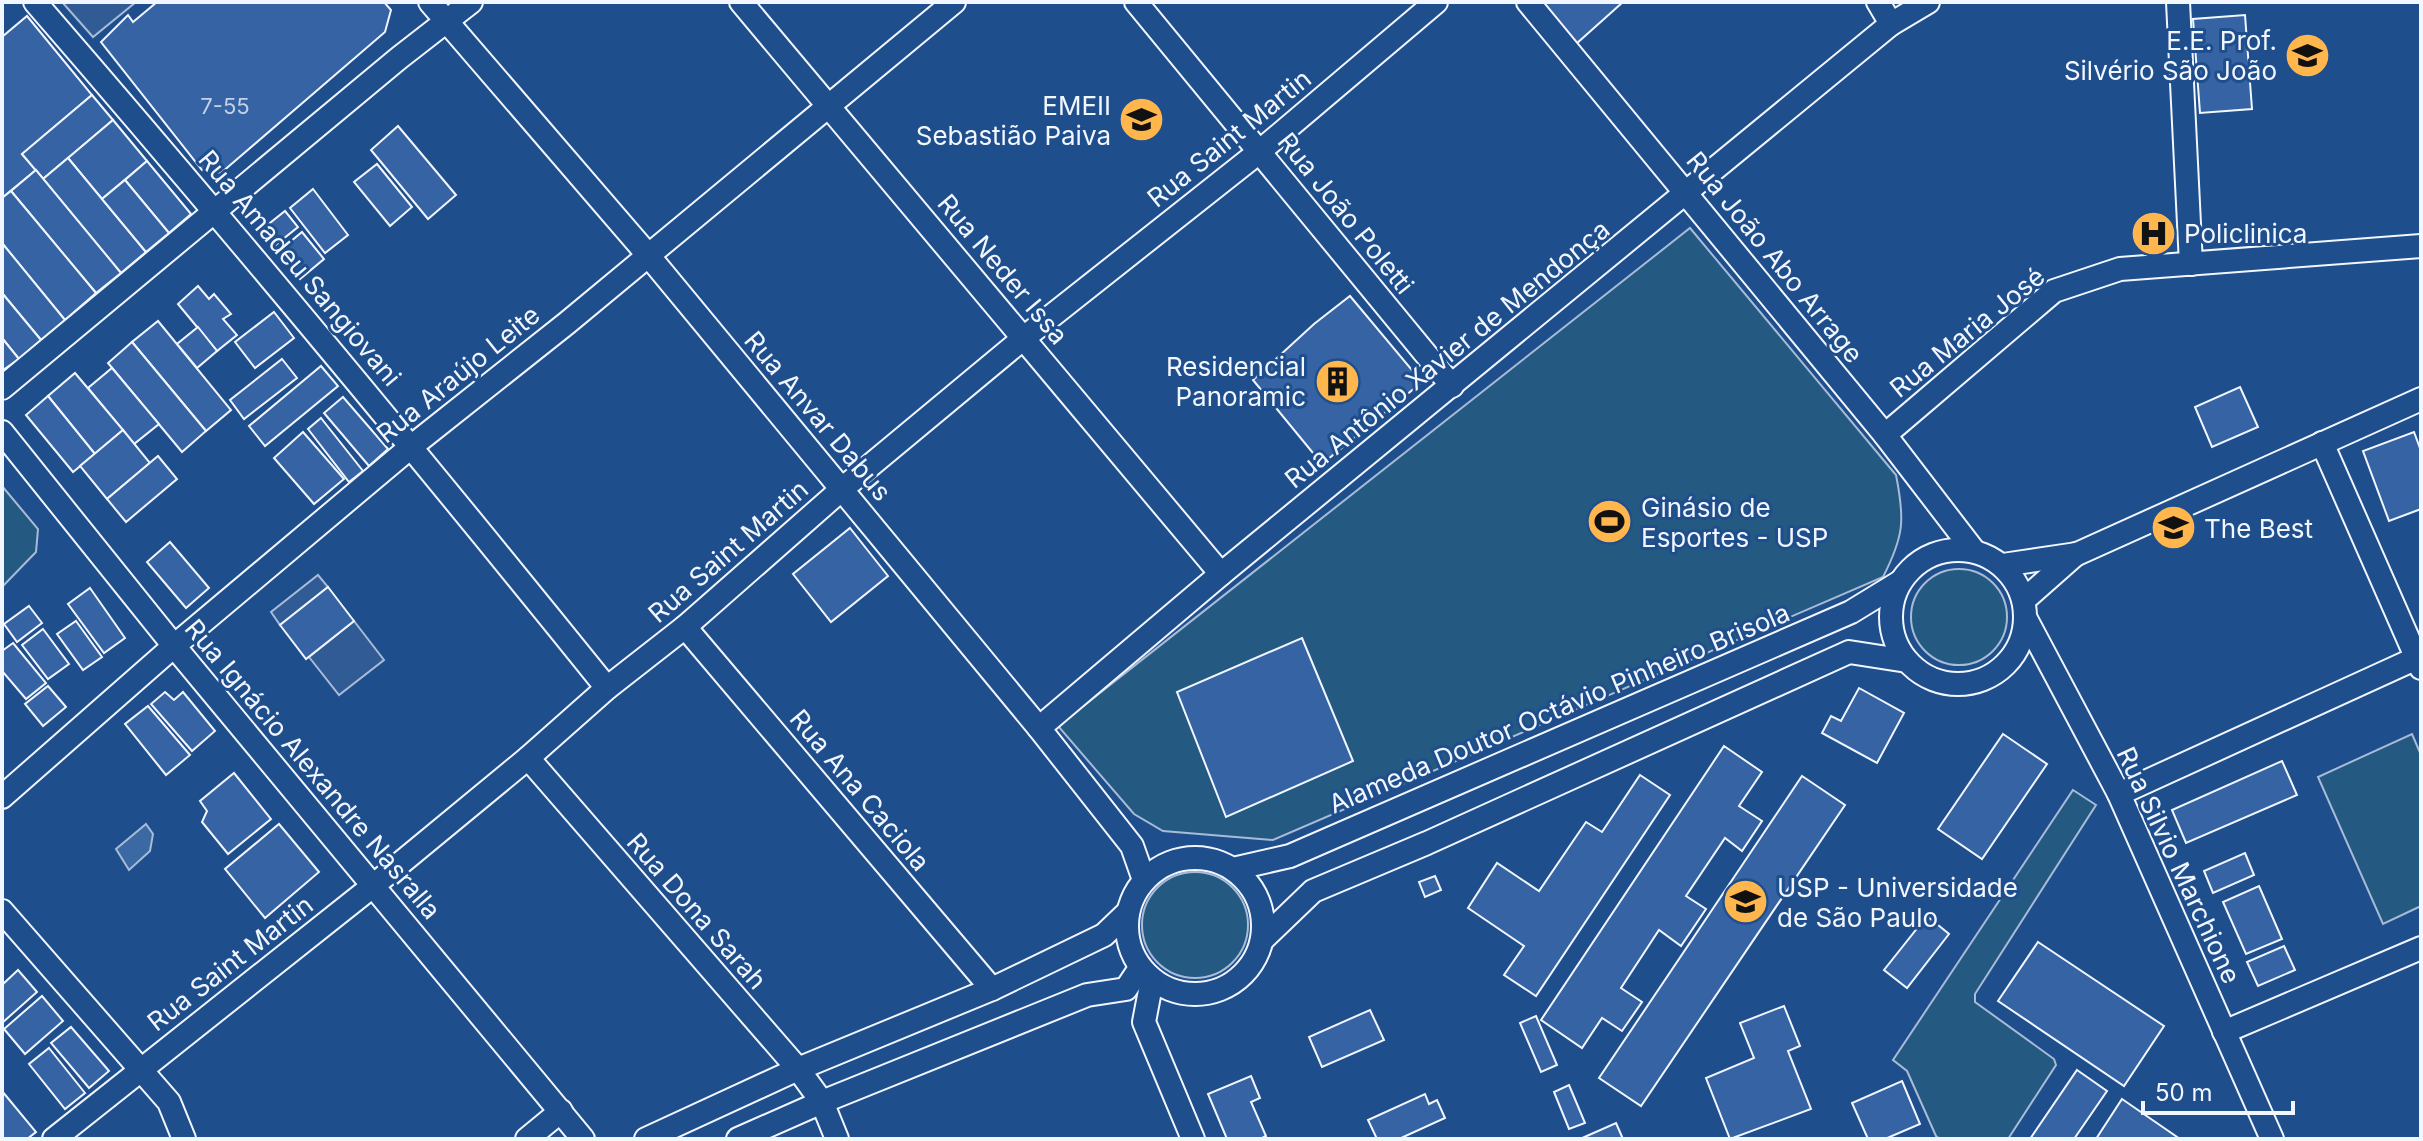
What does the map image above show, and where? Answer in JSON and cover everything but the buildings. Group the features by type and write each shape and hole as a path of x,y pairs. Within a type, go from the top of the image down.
{"street":[{"name":"Rua Amadeu Sangiovani","path":"35,2 217,212 412,446 607,688"},
{"name":"Rua Anvar Dabus","path":"430,2 648,255 1039,728 1132,846 1144,880"},
{"path":"2,388 399,58 471,2"},
{"name":"Rua Neder Issa","path":"741,2 1221,574"},
{"name":"Rua Araújo Leite","path":"2,797 174,646 412,446 954,2"},
{"name":"Rua João Poletti","path":"1136,2 1452,386"},
{"name":"Rua Saint Martin","path":"54,1139 374,885 528,758 607,688 685,627 842,489 1025,337 1259,152 1436,2"},
{"name":"Rua João Abo Arrage","path":"1528,2 1885,435 1974,551"},
{"path":"1878,2 1891,24"},
{"name":"Rua Antônio Xavier de Mendonça","path":"1039,728 1221,574 1891,24 1928,2"},
{"path":"2178,2 2191,264"},
{"name":"Rua Maria José","path":"1885,435 2054,291 2120,269 2421,246"},
{"path":"2003,565 2077,554 2421,399"},
{"name":"Rua Ignácio Alexandre Nasralla","path":"2,432 174,646 583,1139"},
{"path":"2119,794 2420,660 2322,443"},
{"name":"Alameda Doutor Octávio Pinheiro Brisola","path":"1144,880 1156,870 1183,859 1213,860 1233,869 1290,856 1851,612 1900,582 1914,566 1932,554 1953,549 1974,551 2003,565"},
{"path":"2025,609 2077,554"},
{"path":"1900,582 1892,602 1891,623 1896,643 1907,661 1925,676 1946,684 1969,684 1991,676 2009,661 2021,642 2025,609 2016,581 2003,565"},
{"name":"Rua Silvio Marchione","path":"2025,609 2119,794 2272,1139"},
{"name":"Rua Ana Caciola","path":"685,627 992,989"},
{"path":"1263,939 1313,891 1414,849 1849,652 1907,661"},
{"name":"Rua Dona Sarah","path":"528,758 798,1069 822,1102 837,1139"},
{"path":"1128,912 1129,941 1146,974 1173,992 1196,995 1219,991 1239,979 1255,961 1263,939 1263,917 1257,896 1233,869"},
{"path":"646,1139 798,1069 992,989 1104,935 1128,912 1144,880"},
{"path":"2,911 169,1102 184,1139"},
{"path":"2224,1032 2421,948"},
{"path":"738,1139 1087,995 1126,989 1146,974"},
{"path":"1146,974 1144,1022 1193,1139"},
{"path":"527,1139 561,1111"}],"shaded area":[{"path":"62,2 136,2 93,37"},
{"name":"Ginásio de Esportes - USP","path":"1690,228 1896,475 1901,528 1883,577 1273,840 1163,831 1134,814 1058,726"},
{"path":"2,486 38,529 36,552 2,587"},
{"path":"1959,569 1977,573 1993,583 2003,599 2007,617 2003,635 1993,651 1977,661 1959,665 1941,661 1925,651 1915,635 1911,617 1915,599 1925,583 1941,573"},
{"path":"318,575 328,587 280,625 271,612"},
{"path":"354,621 384,660 339,695 309,657"},
{"path":"2412,734 2421,755 2421,906 2383,924 2318,777"},
{"path":"2073,790 2096,805 1975,994 1975,1002 2054,1059 2056,1065 2008,1139 1940,1139 1907,1071 1893,1060"},
{"path":"146,824 153,834 150,851 129,870 116,849"},
{"path":"1195,872 1215,876 1232,888 1244,905 1248,925 1244,945 1232,962 1215,974 1195,978 1175,974 1158,962 1146,945 1142,925 1146,905 1158,888 1175,876"}],"place":[{"name":"E.E. Prof. Silvério São João","path":"2308,55"},
{"name":"EMEII Sebastião Paiva","path":"1142,120"},
{"name":"Policlinica","path":"2153,233"},
{"name":"Residencial Panoramic","path":"1337,381"},
{"name":"Ginásio de Esportes - USP","path":"1610,522"},
{"name":"The Best","path":"2173,528"},
{"name":"USP - Universidade de São Paulo","path":"1746,902"}]}
